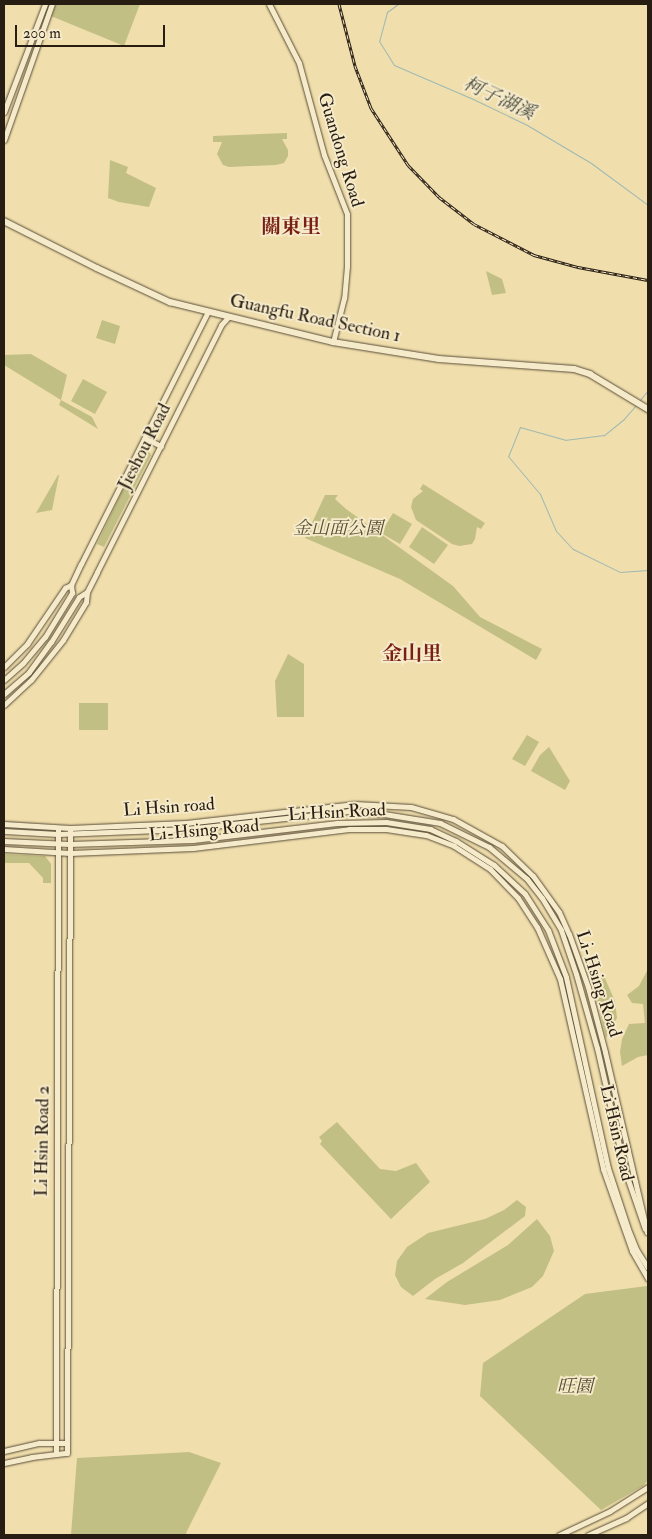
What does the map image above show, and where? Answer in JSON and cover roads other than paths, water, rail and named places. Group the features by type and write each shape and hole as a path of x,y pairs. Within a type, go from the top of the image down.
{"main road":[{"name":"Guangfu Road Section 1","path":"4,221 170,302 333,342 438,359 574,369 590,374 646,407"}],"street":[{"path":"4,112 45,4"},
{"path":"4,140 52,4"},
{"name":"Guandong Road","path":"268,4 299,63 324,155 347,214 345,283 333,342"},
{"name":"Jieshou Road","path":"4,680 23,663 45,637 72,593 71,585 208,312"},
{"name":"Jieshou Road","path":"4,705 31,680 63,640 86,602 87,592 221,324 229,316"},
{"path":"145,438 161,446"},
{"name":"Jieshou Road","path":"4,667 27,644 64,588 71,585"},
{"name":"Jieshou Road","path":"4,694 28,672 51,642 79,597 87,592"},
{"name":"Li Hsin road","path":"4,824 70,831 186,823 355,804 411,807 454,819 502,846 534,876 559,912 569,934 588,987 648,1234"},
{"name":"Li Hsin Road","path":"70,831 199,828 348,810 440,824 489,847 527,879 542,898 561,930 595,1040 625,1171 648,1234"},
{"name":"Li Hsin Road","path":"4,840 69,844 193,840 337,823 386,822 430,829 456,840 494,865 525,894 543,923 566,977 608,1168 628,1229 636,1249 648,1268"},
{"name":"Li-Hsing Road","path":"4,849 70,853 193,848 349,829 386,829 426,835 454,846 490,869 518,898 537,927 560,979 603,1169 632,1250 648,1278"},
{"path":"4,831 58,830"},
{"name":"Li Hsin Road 2","path":"58,830 54,1443 56,1454 68,1453 70,831"},
{"path":"4,1451 13,1447 68,1443"},
{"path":"4,1464 32,1457 56,1454"},
{"path":"559,1535 610,1510 648,1487"},
{"path":"588,1535 626,1518 648,1503"}],"waterway":[{"name":"柯子湖溪","path":"398,4 387,12 379,41 394,65 527,125 591,163 648,205"},
{"name":"柯子湖溪","path":"640,400 648,390"},
{"name":"柯子湖溪","path":"636,405 624,419 604,435 566,440 520,427 508,456 540,494 556,531 573,549 620,572 648,570"}],"railway":[{"path":"339,4 355,66 371,108 408,165 439,197 474,224 534,255 578,267 648,280"}],"district":[{"name":"關東里","path":"291,226"},
{"name":"金山里","path":"412,653"}],"park label":[{"name":"金山面公園","path":"338,529"},
{"name":"旺園","path":"575,1387"}]}
